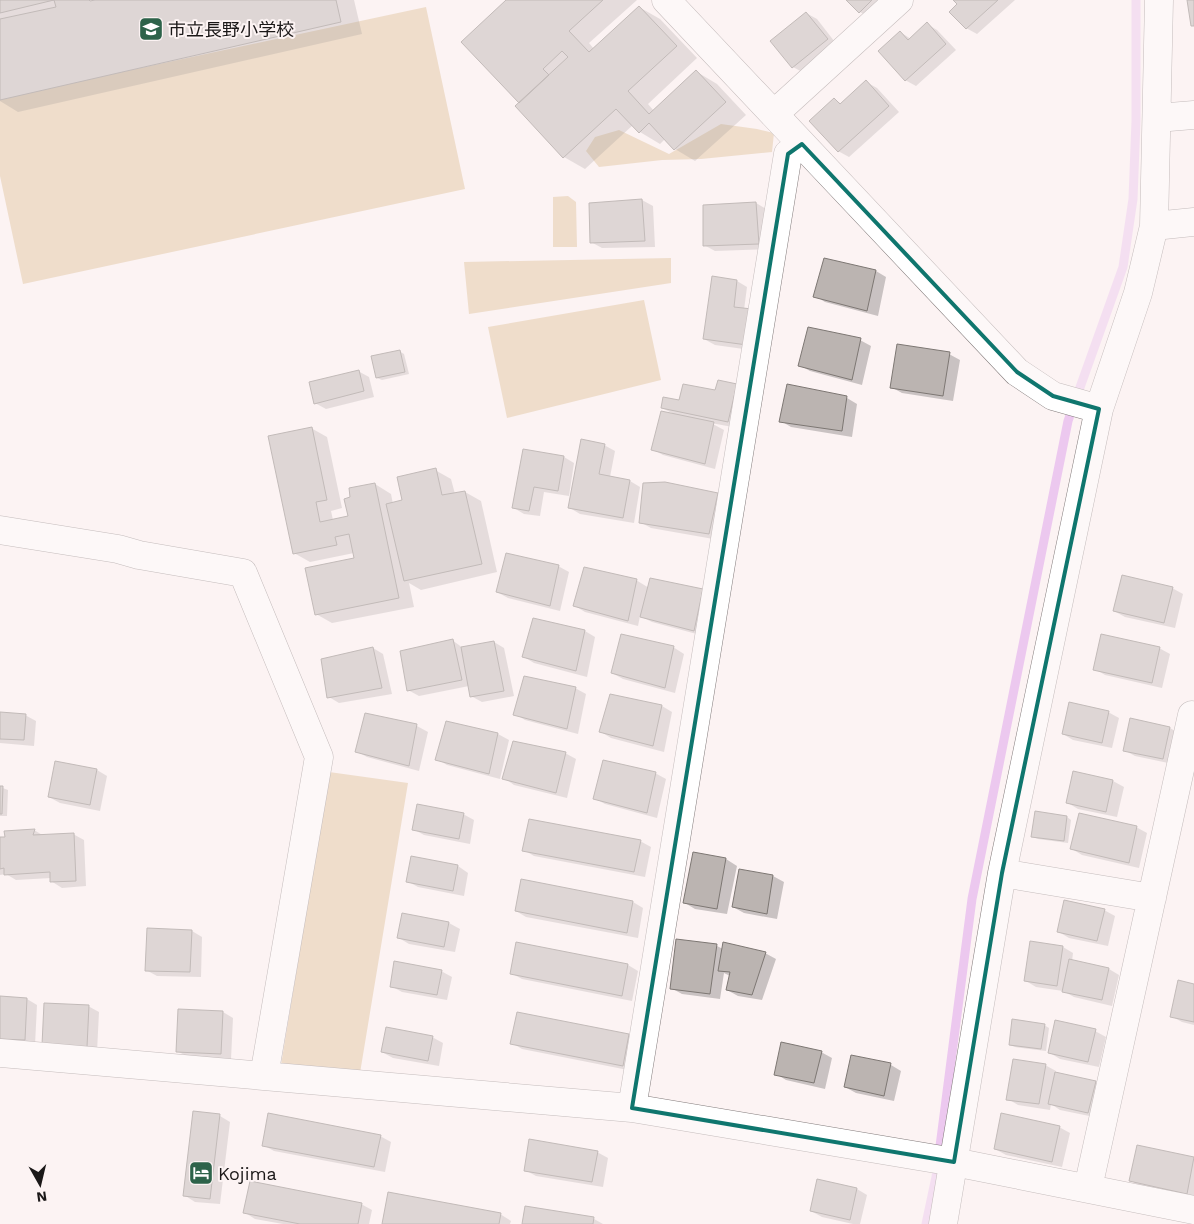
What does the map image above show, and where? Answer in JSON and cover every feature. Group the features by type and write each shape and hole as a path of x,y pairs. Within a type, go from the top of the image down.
{"street":[{"path":"666,0 1017,372 1053,396 1099,409"},
{"path":"774,114 899,0"},
{"path":"943,1224 1002,872 1099,409 1138,293 1154,226 1159,0"},
{"path":"1156,118 1194,115"},
{"path":"632,1108 788,154 802,144"},
{"path":"1154,226 1194,222"},
{"path":"0,530 118,549 139,555 243,573 319,757 264,1076"},
{"path":"1088,1188 1192,715"},
{"path":"1002,872 1152,898"},
{"path":"0,1053 632,1108 954,1162 1194,1210"}],"highlighted area":[{"path":"802,144 1017,372 1053,396 1099,409 1002,873 954,1162 632,1108 788,154"}],"shaded area":[{"path":"426,7 465,189 23,284 0,176 0,98"},
{"path":"721,124 774,133 772,152 701,159 662,160 599,167 586,151 595,137 619,130 669,154"},
{"path":"568,196 576,202 577,247 553,247 553,197"},
{"path":"671,258 671,283 469,314 464,262"},
{"path":"644,300 661,380 507,418 488,327"},
{"path":"329,772 408,783 360,1073 281,1065"}],"building":[{"path":"0,0 54,0 0,13"},
{"path":"54,0 336,0 341,22 0,100 0,19 56,7"},
{"path":"506,0 603,0 569,31 589,52 639,6 677,46 628,91 649,114 696,70 726,102 674,150 649,123 639,133 616,109 563,158 515,106 519,103 461,42","holes":["562,51 568,57 549,75 543,69"]},
{"path":"846,0 872,0 859,13"},
{"path":"953,0 998,0 966,29 949,12 957,4"},
{"path":"1187,0 1194,0 1194,26 1191,26"},
{"path":"806,12 828,39 792,68 770,41"},
{"path":"927,22 946,44 905,81 878,51 900,31 908,40"},
{"path":"866,80 889,106 838,152 809,121 834,98 840,104"},
{"path":"642,199 645,241 590,243 589,203"},
{"path":"756,202 759,244 703,246 703,205"},
{"path":"824,258 876,270 867,311 813,297"},
{"path":"712,276 737,280 734,307 752,309 747,345 703,339"},
{"path":"808,327 861,338 852,380 798,366"},
{"path":"897,344 950,352 943,396 890,388"},
{"path":"400,350 405,372 376,378 371,356"},
{"path":"359,370 364,391 314,404 309,382"},
{"path":"718,380 737,384 728,422 661,408 663,397 679,400 683,384 715,390"},
{"path":"787,384 847,396 842,431 779,422"},
{"path":"661,411 714,422 705,464 651,450"},
{"path":"312,427 327,500 316,502 320,522 348,516 344,499 350,497 349,488 375,483 399,598 315,615 305,568 354,558 349,534 335,537 337,545 293,554 268,436"},
{"path":"581,439 605,444 599,474 630,480 623,518 568,508"},
{"path":"523,449 564,456 558,491 534,487 529,511 512,508"},
{"path":"436,468 442,495 465,491 482,564 404,581 386,504 402,500 397,477"},
{"path":"665,482 718,493 709,534 639,523 643,483"},
{"path":"506,553 559,565 550,606 496,592"},
{"path":"584,567 637,579 628,621 573,606"},
{"path":"1122,575 1173,587 1164,623 1113,611"},
{"path":"650,578 703,589 694,631 640,617"},
{"path":"533,618 585,630 576,671 522,657"},
{"path":"621,634 674,646 665,688 611,673"},
{"path":"1101,634 1160,647 1152,683 1093,670"},
{"path":"453,639 462,680 407,691 400,651"},
{"path":"494,641 504,691 470,697 461,647"},
{"path":"373,647 382,688 327,698 321,659"},
{"path":"524,676 576,687 567,729 513,715"},
{"path":"610,694 662,705 653,746 599,732"},
{"path":"1069,702 1109,711 1102,743 1062,734"},
{"path":"0,712 26,714 24,740 0,739"},
{"path":"365,713 417,724 409,766 355,752"},
{"path":"1130,718 1170,727 1163,759 1123,751"},
{"path":"446,721 498,733 489,774 435,760"},
{"path":"513,741 566,752 556,793 502,779"},
{"path":"603,760 656,772 647,813 593,799"},
{"path":"55,761 97,769 90,805 48,797"},
{"path":"1073,771 1113,780 1106,812 1066,803"},
{"path":"0,786 3,786 2,814 0,814"},
{"path":"417,804 464,813 459,839 412,830"},
{"path":"1035,811 1067,816 1064,841 1031,837"},
{"path":"1079,813 1137,826 1129,863 1070,849"},
{"path":"529,819 641,840 634,872 522,851"},
{"path":"35,829 33,835 74,833 76,881 50,882 50,872 4,875 4,868 0,869 0,837 5,837 4,831"},
{"path":"693,852 726,858 717,909 683,903"},
{"path":"411,856 458,865 453,891 406,882"},
{"path":"739,869 773,875 767,914 732,907"},
{"path":"521,879 633,901 627,933 515,911"},
{"path":"1064,900 1105,909 1097,941 1057,932"},
{"path":"402,913 449,922 444,947 397,938"},
{"path":"147,928 192,930 190,972 145,971"},
{"path":"676,939 717,944 710,994 670,989"},
{"path":"1030,941 1063,946 1057,986 1024,981"},
{"path":"516,942 628,964 622,996 510,974"},
{"path":"723,942 766,952 752,995 726,990 730,972 718,971"},
{"path":"1069,959 1109,968 1102,1000 1062,992"},
{"path":"394,961 442,970 437,995 390,987"},
{"path":"1178,980 1194,984 1194,1022 1170,1017"},
{"path":"0,996 27,998 25,1040 0,1039"},
{"path":"44,1003 89,1005 87,1047 42,1045"},
{"path":"178,1009 223,1011 221,1054 176,1052"},
{"path":"517,1012 629,1034 623,1066 510,1044"},
{"path":"1012,1019 1045,1024 1041,1049 1009,1045"},
{"path":"1055,1020 1096,1029 1088,1062 1048,1053"},
{"path":"386,1027 433,1036 428,1061 381,1052"},
{"path":"781,1042 822,1051 814,1083 774,1075"},
{"path":"851,1055 891,1063 884,1096 844,1087"},
{"path":"1013,1059 1046,1064 1039,1104 1006,1100"},
{"path":"1055,1072 1096,1081 1088,1113 1048,1104"},
{"path":"193,1111 220,1114 210,1199 183,1196"},
{"path":"268,1113 381,1135 374,1167 262,1146"},
{"path":"1001,1113 1060,1126 1052,1162 994,1149"},
{"path":"529,1139 598,1151 592,1182 524,1171"},
{"path":"1137,1145 1194,1157 1187,1194 1129,1181"},
{"path":"817,1179 857,1188 850,1220 810,1211"},
{"path":"250,1181 362,1203 358,1224 300,1224 243,1213"},
{"path":"388,1192 501,1213 499,1224 382,1224"},
{"path":"525,1206 594,1217 593,1224 522,1224"}],"waterway":[{"path":"926,1224 936,1177 972,899 1068,421 1123,267 1133,199 1136,121 1136,0"}],"place":[{"name":"市立長野小学校","path":"151,29"},
{"name":"Kojima","path":"201,1173"}]}
